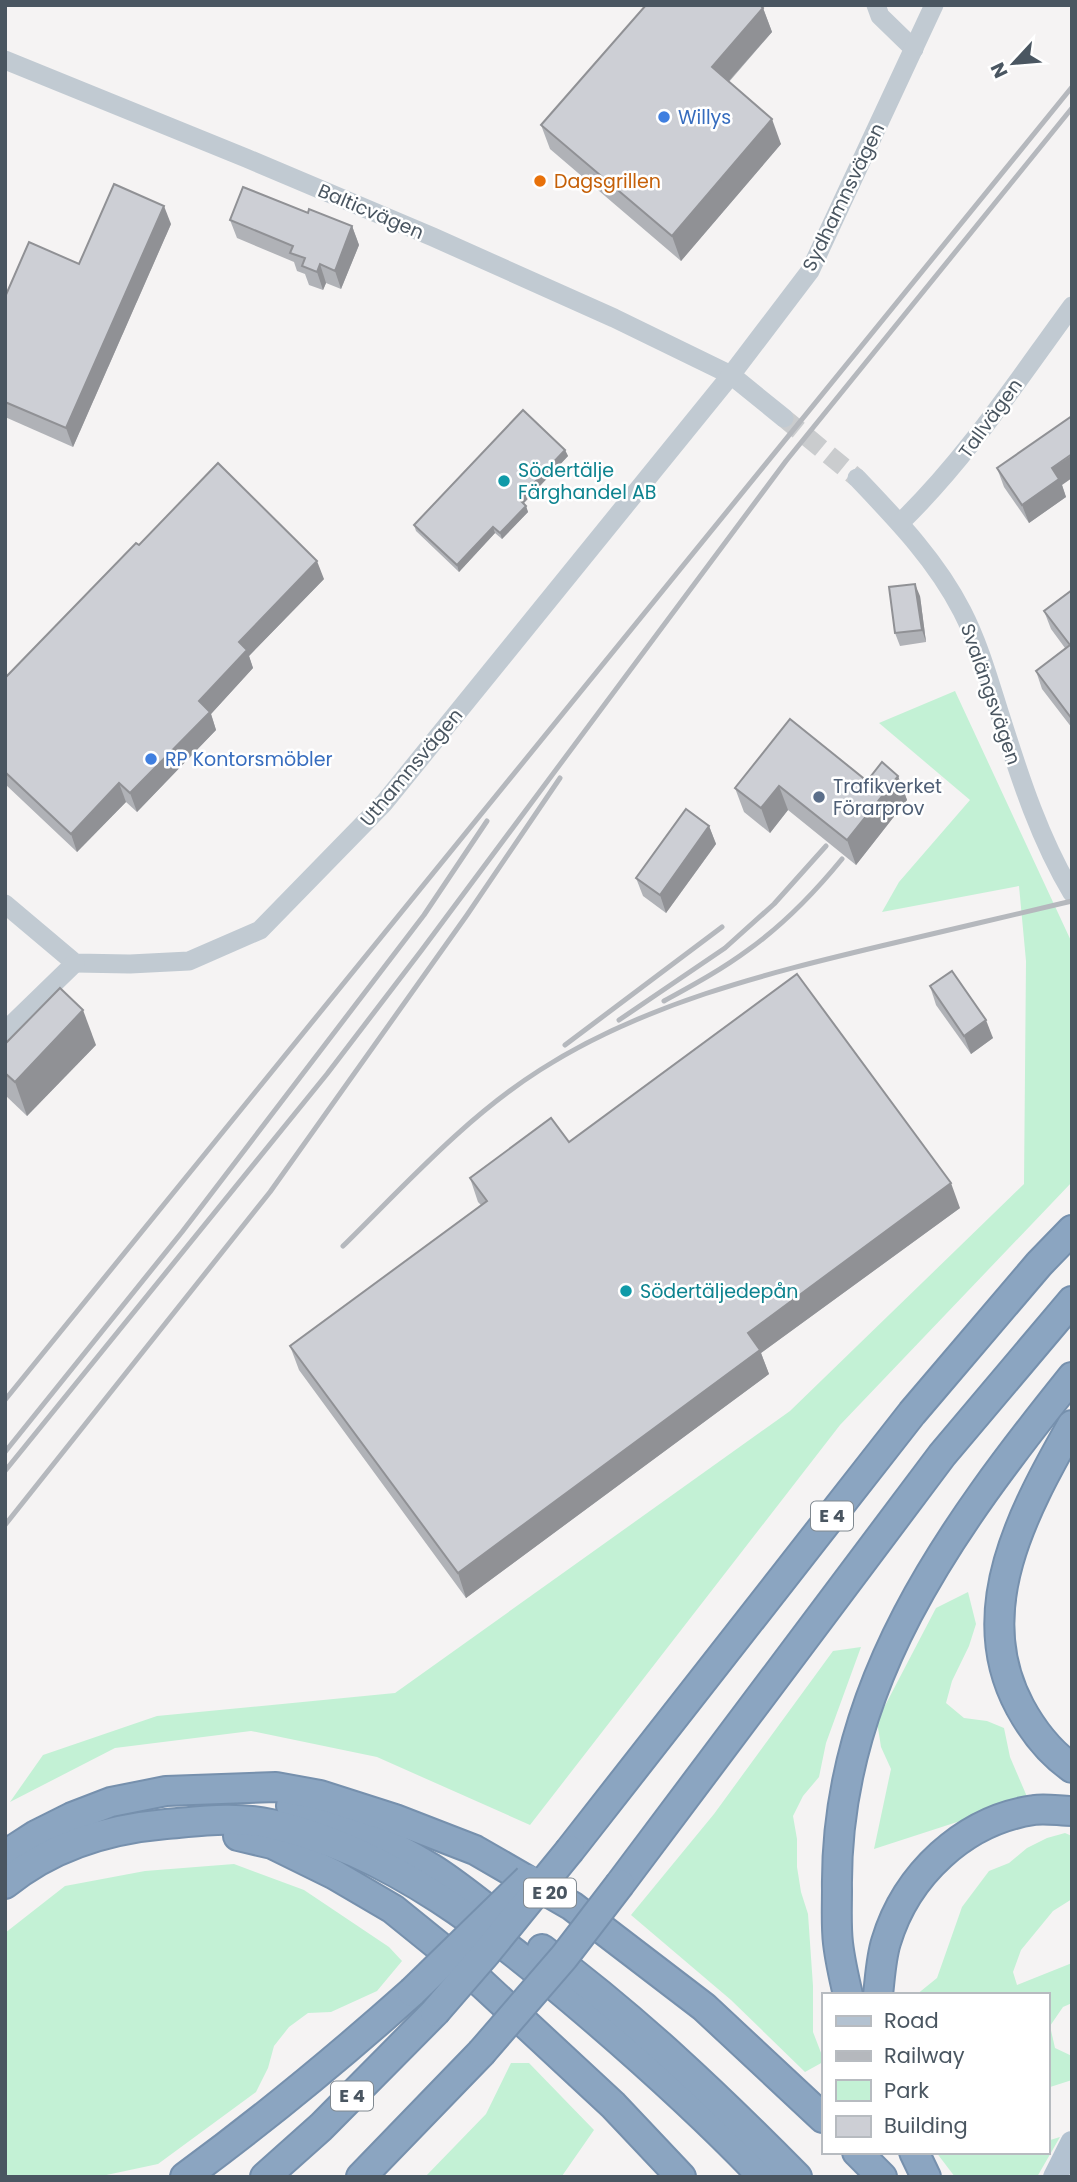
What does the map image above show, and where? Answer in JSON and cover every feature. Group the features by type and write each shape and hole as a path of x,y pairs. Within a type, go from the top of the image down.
{"highway":[{"name":"E 4","path":"265,2177 321,2127 435,2012 487,1952 567,1848 602,1810 912,1413 1072,1230"},
{"name":"E 4","path":"361,2177 481,2053 564,1957 942,1455 1072,1301"},
{"path":"848,1993 837,1941 836,1856 846,1779 871,1691 914,1599 971,1508 1072,1377"},
{"path":"1072,1425 1037,1487 1015,1539 1000,1595 1001,1651 1013,1694 1035,1733 1072,1768"},
{"name":"E 20","path":"5,1855 36,1835 72,1817 111,1802 166,1791 276,1787 320,1794 396,1819 475,1850 572,1906 704,2007 822,2117"},
{"path":"217,1789 322,1815 432,1868 592,1986 670,2053 797,2177"},
{"path":"877,1993 886,1943 904,1898 931,1863 963,1836 998,1820 1035,1810 1072,1811"},
{"path":"5,1884 25,1868 97,1836 138,1826 226,1819 270,1823 320,1838 418,1885 524,1959 653,2069 763,2177"},
{"path":"173,1823 272,1844 335,1875 393,1909 461,1964 613,2105 681,2177"},
{"path":"185,2177 258,2123 353,2045 412,1992 475,1929 567,1848"},
{"path":"859,2154 881,2177"},
{"path":"915,2154 926,2177"}],"main road":[{"path":"1055,2177 1072,2143"}],"street":[{"path":"876,5 880,16 914,49"},
{"name":"Sydhamnsvägen","path":"730,375 810,271 934,5"},
{"name":"Balticvägen","path":"5,60 433,237 614,318 730,375"},
{"name":"Tallvägen","path":"901,523 965,454 1072,306"},
{"path":"730,375 784,418"},
{"name":"Uthamnsvägen","path":"75,963 189,961 260,930 384,803 730,375"},
{"name":"Svalängsvägen","path":"857,478 901,523 935,568 962,611 982,658 1031,809 1047,847 1072,893"},
{"path":"5,904 75,963 5,1031"}],"green space":[{"path":"955,691 1072,943 1072,1182 840,1425 530,1825 377,1757 251,1731 115,1748 10,1802 43,1755 157,1716 395,1693 790,1411 1024,1184 1026,961 1019,886 882,912 899,882 970,800 879,723"},
{"path":"968,1592 976,1624 952,1681 946,1703 964,1718 987,1721 1004,1728 1010,1757 1028,1799 874,1849 891,1769 881,1747 877,1721 936,1608"},
{"path":"861,1647 826,1743 819,1777 803,1796 793,1816 797,1839 797,1867 808,1914 813,2032 822,2055 822,2063 805,2072 731,2000 631,1915 714,1814 833,1651"},
{"path":"1065,1833 1072,1836 1072,1899 1053,1911 1021,1950 1013,1972 1017,1985 1072,1963 1072,2003 1063,2007 1050,2026 1055,2048 1072,2056 1072,2080 1049,2087 1049,1993 918,1993 937,1978 962,1907 989,1871 1009,1863 1027,1848"},
{"path":"234,1864 304,1890 389,1947 402,1961 377,1991 331,2012 308,2013 289,2027 274,2046 268,2068 256,2092 158,2164 97,2177 5,2177 5,1933 65,1886 145,1871"},
{"path":"511,2063 529,2063 594,2130 562,2176 425,2177 486,2114"},
{"path":"1060,2137 1037,2177 955,2177 938,2154 1049,2154 1049,2140"}],"building":[{"name":"Willys","path":"646,5 760,5 763,8 712,67 772,119 672,236 541,125"},
{"path":"114,184 164,206 66,428 5,402 5,297 29,242 79,264"},
{"path":"243,187 308,213 309,209 352,226 335,271 320,264 317,272 302,266 305,258 290,253 293,246 230,220"},
{"name":"Södertälje Färghandel AB","path":"523,410 565,450 519,499 526,506 500,533 493,527 457,565 414,525"},
{"path":"1072,416 1072,454 1052,468 1059,479 1022,505 997,468"},
{"path":"218,463 317,561 239,642 247,650 199,701 210,712 130,793 119,783 71,834 5,772 5,678"},
{"path":"915,584 922,630 895,633 889,587"},
{"path":"1072,590 1072,719 1036,671 1070,645 1044,611"},
{"path":"790,719 867,781 882,762 898,776 847,840 779,786 761,808 735,788"},
{"path":"686,809 709,826 660,895 636,878"},
{"path":"952,971 986,1020 964,1036 930,986"},
{"name":"Södertäljedepån","path":"797,974 951,1183 748,1333 760,1350 458,1573 290,1346 487,1201 470,1178 551,1118 569,1142"},
{"path":"60,988 83,1010 15,1082 5,1073 5,1044"}],"tunnel":[{"path":"784,418 857,478"}],"railway":[{"path":"5,1400 1072,87"},
{"path":"5,1471 327,1074 786,461 1072,108"},
{"path":"5,1525 270,1192 467,915 560,778"},
{"path":"5,1452 182,1232 424,915 487,821"},
{"path":"619,1020 725,948 774,904 826,846"},
{"path":"664,1001 717,971 774,930 821,884 842,859"},
{"path":"343,1246 461,1130 487,1109 540,1070 620,1027 662,1009 749,980 1072,901"},
{"path":"565,1045 722,927"}],"place":[{"name":"Willys","path":"664,117"},
{"name":"Dagsgrillen","path":"540,181"},
{"name":"Södertälje Färghandel AB","path":"504,481"},
{"name":"RP Kontorsmöbler","path":"151,759"},
{"name":"Trafikverket Förarprov","path":"819,797"},
{"name":"Södertäljedepån","path":"626,1291"}]}
